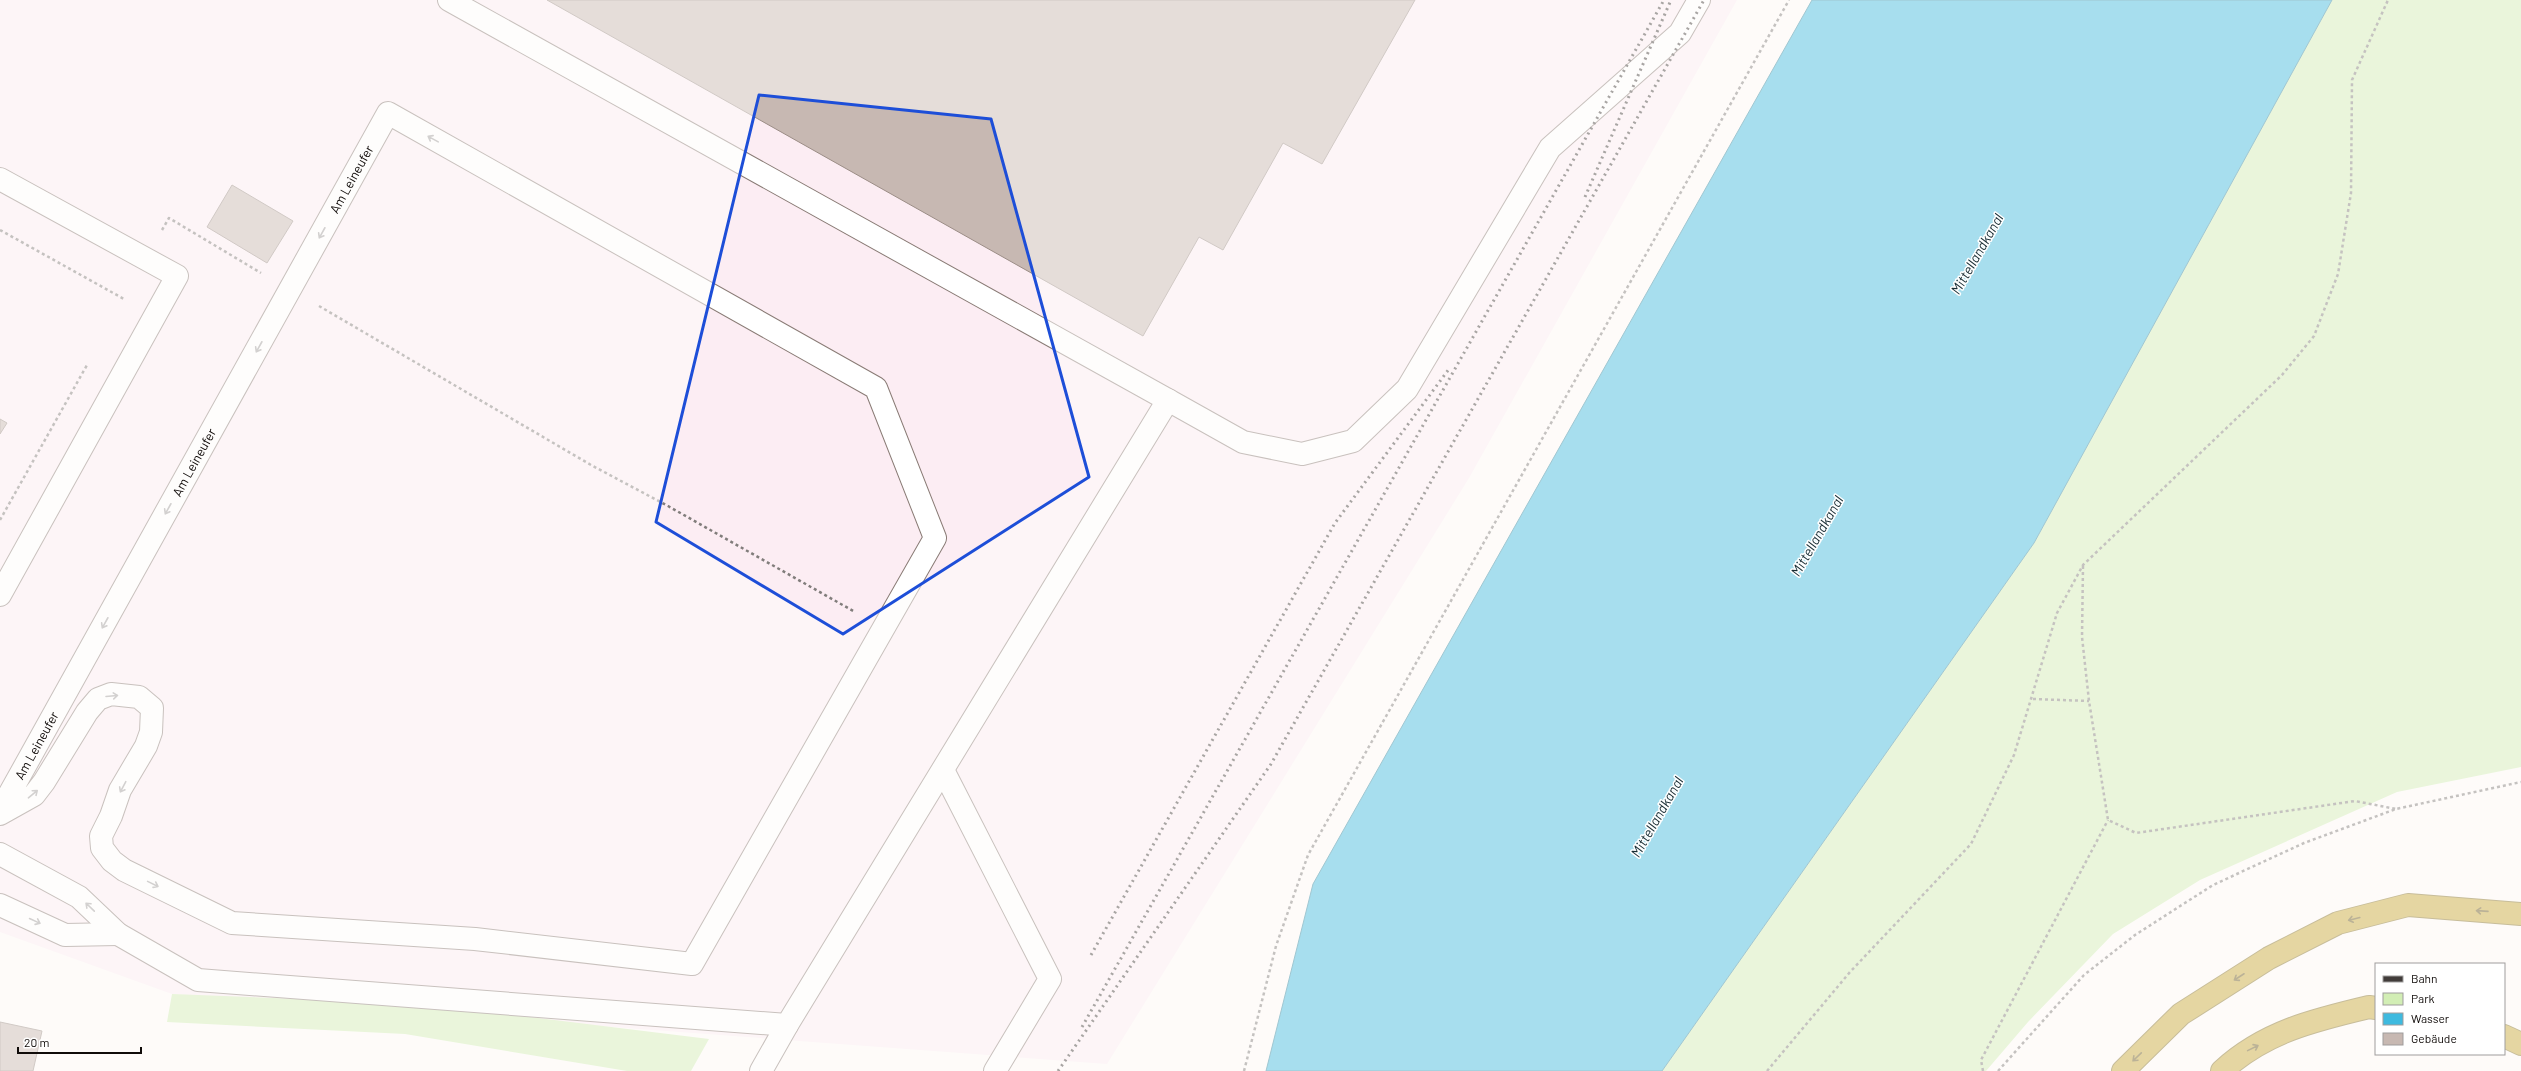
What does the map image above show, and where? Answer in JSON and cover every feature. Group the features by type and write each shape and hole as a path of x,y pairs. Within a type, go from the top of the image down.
{"highway":[{"path":"2123,1071 2181,1014 2269,958 2338,923 2408,905 2521,914"},
{"path":"2222,1071 2241,1054 2304,1022 2369,1007 2375,1008"},
{"path":"2505,1036 2521,1044"}],"lane":[{"path":"450,0 1242,442 1302,454 1353,441 1407,389 1550,148 1680,33 1699,0"},
{"name":"Am Leineufer","path":"0,812 388,113 876,388 935,538 884,630"},
{"path":"0,179 177,276 0,595"},
{"path":"761,1071 787,1025 1168,400"},
{"path":"0,812 34,795 44,782 86,712 98,699 111,694 139,697 152,708 151,732 146,746 120,790 112,816 101,836 102,848 112,861 124,870 232,923 475,940 692,964 884,630"},
{"path":"943,770 1050,979 995,1071"},
{"path":"0,854 79,897 118,934 198,980 787,1025"},
{"path":"0,905 65,935 118,934"}],"path":[{"path":"1244,1071 1276,946 1308,855 1790,0"},
{"path":"1766,1071 1850,972 1971,844 2014,755 2033,699 2056,613 2083,565 2282,375 2314,336 2338,274 2351,193 2352,80 2388,0"},
{"path":"120,306 169,218 592,465 668,506 884,630"},
{"path":"0,230 124,299"},
{"path":"0,520 89,362"},
{"path":"1983,1071 1981,1060 2108,820 2089,701 2082,637 2083,565"},
{"path":"2033,699 2089,701"},
{"path":"1998,1071 2084,975 2135,935 2213,885 2304,843 2396,809 2521,782"},
{"path":"2108,820 2136,833 2355,801 2396,809"}],"highlighted area":[{"path":"759,95 991,119 1089,477 843,634 656,522"}],"shaded area":[{"path":"0,0 1737,0 1469,478 1107,1064 172,994 0,932"}],"green space":[{"path":"2332,0 2521,0 2521,767 2397,792 2200,880 2113,934 2028,1022 1986,1071 1662,1071 2034,543"},
{"path":"172,994 424,1004 709,1039 691,1071 627,1071 405,1034 167,1022"}],"water":[{"name":"Mittellandkanal","path":"1812,0 2332,0 2034,543 1662,1071 1266,1071 1313,884"}],"building":[{"path":"547,0 1415,0 1322,164 1283,143 1223,250 1199,237 1143,336"},
{"path":"232,185 293,221 267,263 207,227"},
{"path":"0,419 7,423 0,434"},
{"path":"0,1022 42,1031 33,1071 0,1071"}],"railway":[{"path":"1082,1027 1664,0"},
{"path":"1585,197 1671,0"},
{"path":"1058,1071 1271,764 1704,0"},
{"path":"1091,955 1335,523 1449,369"}]}
